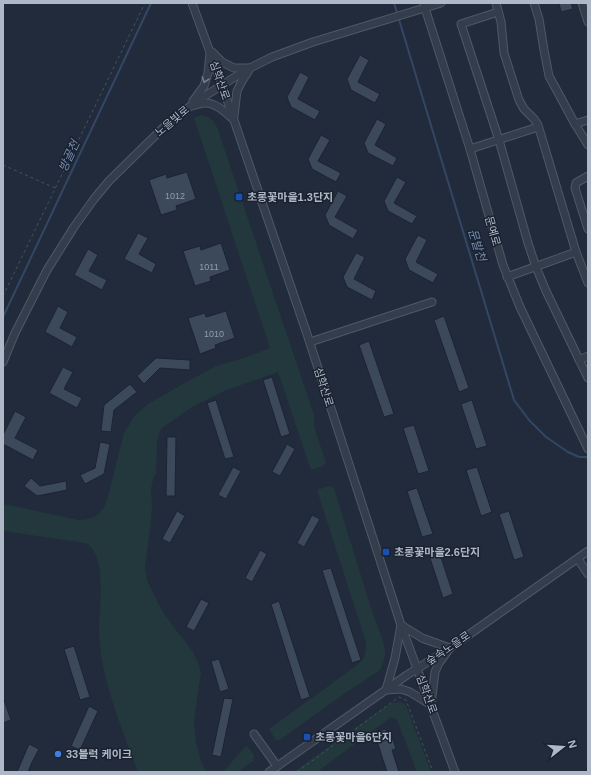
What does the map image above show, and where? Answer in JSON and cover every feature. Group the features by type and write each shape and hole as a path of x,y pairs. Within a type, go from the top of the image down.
{"street":[{"name":"심학산로","path":"192,3 210,50 310,342 401,625 455,772"},
{"name":"노을빛로","path":"3,362 15,333 60,248 94,199 109,181 167,124 190,106 222,85 272,57 313,42 414,12 424,6 441,3"},
{"path":"496,3 501,22 504,53 519,100 524,109 534,119 538,127 576,252 588,283"},
{"path":"534,3 539,19 549,76 588,145"},
{"path":"582,3 588,22"},
{"name":"문예로","path":"424,6 470,149 502,264 520,307 585,434 588,449"},
{"path":"498,12 461,24 499,140 536,267 588,378"},
{"path":"210,50 222,62 234,68 250,68"},
{"path":"190,106 204,86 208,73 210,50"},
{"path":"234,120 237,91 250,68"},
{"path":"190,106 206,103 214,105 234,120"},
{"path":"575,124 588,120"},
{"path":"470,149 538,127"},
{"path":"588,176 576,184 575,188 588,229"},
{"path":"508,277 576,252"},
{"path":"310,342 432,302"},
{"path":"579,360 588,356"},
{"name":"숲속노을로","path":"270,772 588,551"},
{"path":"578,559 588,574"},
{"path":"401,625 422,638 450,648 439,663 435,672 431,706 410,692 401,690 386,690 395,658 401,625"},
{"path":"254,734 277,766"}],"path":[{"path":"3,296 145,3"},
{"path":"3,165 56,188"},
{"path":"297,772 398,697 406,700 433,772"}],"green space":[{"path":"201,115 214,122 217,127 314,415 314,427 326,462 323,466 311,470 278,372 224,391 192,407 162,428 159,433 157,443 156,474 154,475 151,489 152,507 145,567 147,580 163,612 193,652 199,665 201,673 194,721 196,742 201,761 206,772 138,772 112,702 103,666 99,629 101,582 97,557 92,548 85,543 3,531 3,504 79,520 88,519 98,515 104,507 108,497 124,433 134,417 142,409 216,366 244,358 270,348 194,118"},
{"path":"329,486 334,488 371,608 382,637 385,648 384,659 380,670 335,700 280,740 276,740 269,729 356,666 364,658 366,642 317,490"},
{"path":"399,702 406,705 431,772 417,772 397,720 391,717 317,772 296,772 296,770 389,704"},
{"path":"247,746 254,755 253,761 238,772 223,772 243,749"}],"building":[{"path":"559,3 571,3 573,9 561,12"},
{"path":"360,55 369,60 358,82 380,94 375,103 351,90 347,79"},
{"path":"300,72 309,77 298,99 320,111 315,120 291,107 287,97"},
{"path":"377,119 386,124 375,145 397,158 393,166 368,153 364,143"},
{"path":"321,135 330,140 318,161 341,173 336,182 312,169 308,159"},
{"path":"187,172 196,199 176,206 177,210 161,215 149,180 166,174 167,178"},
{"path":"397,177 406,182 394,203 417,216 412,224 388,211 384,201"},
{"path":"338,191 347,196 335,217 358,230 353,239 329,225 325,215"},
{"path":"138,233 148,238 139,254 156,264 152,273 124,259"},
{"path":"418,235 427,240 416,262 438,274 433,283 409,270 405,259"},
{"path":"221,243 230,270 210,277 211,281 195,286 183,251 200,246 201,250"},
{"path":"88,249 98,255 89,271 107,280 102,290 74,275"},
{"path":"356,253 365,257 354,279 376,291 372,300 347,287 343,277"},
{"path":"58,306 68,312 60,328 77,337 72,347 45,332"},
{"path":"226,311 235,338 215,345 216,348 200,354 188,318 205,313 206,317"},
{"path":"444,316 469,388 459,392 434,320"},
{"path":"369,341 394,414 384,417 359,345"},
{"path":"156,358 190,360 190,370 160,368 144,384 137,376"},
{"path":"63,367 73,372 64,389 82,398 77,408 49,393"},
{"path":"272,377 290,434 281,437 263,380"},
{"path":"130,384 137,392 114,410 111,432 101,431 104,405"},
{"path":"216,400 234,457 225,459 207,403"},
{"path":"472,400 487,446 476,449 461,404"},
{"path":"15,411 26,417 15,438 38,450 33,460 3,444 3,435"},
{"path":"414,425 429,471 418,474 403,428"},
{"path":"167,437 176,437 175,496 166,496"},
{"path":"100,442 110,444 104,474 85,484 80,475 95,468"},
{"path":"287,444 295,449 280,476 272,472"},
{"path":"233,467 241,471 226,499 218,495"},
{"path":"477,467 492,512 481,516 466,470"},
{"path":"31,478 40,486 66,481 67,490 37,496 24,486"},
{"path":"417,488 433,534 422,537 407,491"},
{"path":"177,511 185,516 170,543 162,539"},
{"path":"509,511 524,557 514,560 499,514"},
{"path":"312,515 320,519 304,547 297,543"},
{"path":"438,548 453,594 443,598 428,552"},
{"path":"260,550 267,554 252,582 245,578"},
{"path":"331,568 361,660 352,663 322,570"},
{"path":"201,599 209,603 194,631 186,627"},
{"path":"279,601 310,697 301,700 271,604"},
{"path":"74,646 90,697 80,700 64,649"},
{"path":"219,659 229,689 220,692 211,661"},
{"path":"224,698 233,699 221,757 212,755"},
{"path":"3,700 11,720 3,723"},
{"path":"89,706 98,711 80,750 71,746"},
{"path":"386,729 390,740 393,739 396,749 392,750 399,772 387,772 374,732"},
{"path":"29,744 39,749 28,772 17,772"}],"waterway":[{"name":"방골천","path":"3,317 151,3"},
{"name":"문발천","path":"394,3 514,400 529,420 546,437 568,452 579,457 588,457"}],"place":[{"name":"초롱꽃마을1.3단지","path":"239,197"},
{"name":"초롱꽃마을2.6단지","path":"386,552"},
{"name":"초롱꽃마을6단지","path":"307,737"},
{"name":"33블럭 케이크","path":"58,754"}]}
